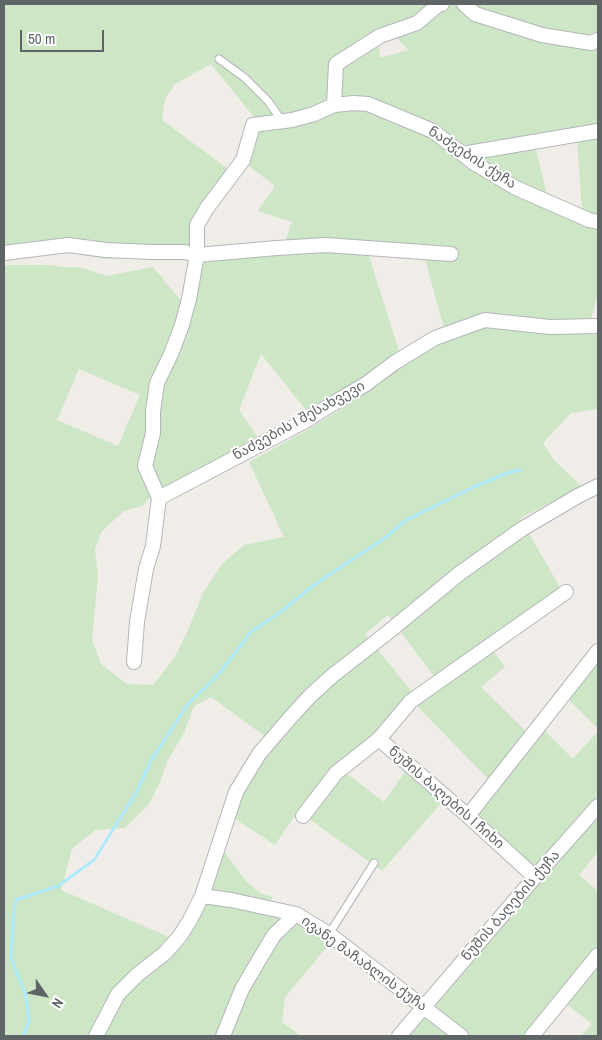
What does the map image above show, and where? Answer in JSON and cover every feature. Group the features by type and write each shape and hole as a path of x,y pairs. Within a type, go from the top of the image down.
{"street":[{"path":"334,105 336,64 380,36 417,22 438,5 442,4"},
{"path":"464,4 475,14 542,35 591,42 598,40"},
{"name":"ნაძვების ქუჩა","path":"158,498 145,466 153,433 155,393 157,383 182,325 189,299 197,255 197,225 207,208 243,160 253,125 292,120 314,114 334,105 368,104 433,131 474,163 516,188 589,220 598,222"},
{"path":"462,154 598,131"},
{"path":"4,253 68,245 106,250 184,252 197,255 326,245 451,254"},
{"name":"ნაძვების I შესახვევი","path":"158,498 305,421 436,338 485,320 550,327 598,326"},
{"path":"96,1036 118,994 137,975 165,953 180,936 202,896 236,792 259,754 310,696 460,572 522,529 598,486"},
{"path":"134,662 137,622 146,569 153,546 158,498"},
{"name":"ნუშის ბაღების I ჩიხი","path":"535,877 379,739 410,701 566,592"},
{"path":"468,816 598,651"},
{"path":"303,816 336,773 379,739"},
{"name":"ნუშის ბაღების ქუჩა","path":"399,1036 598,806"},
{"name":"ივანე მაჩაბლის ქუჩა","path":"202,896 231,900 296,914 329,934 461,1036"},
{"path":"223,1036 242,989 259,960 274,935 296,914"},
{"path":"532,1036 598,955"}],"lane":[{"path":"219,58 245,78 268,101 282,122"},
{"path":"329,934 374,863"}],"green space":[{"path":"4,4 434,4 417,19 332,65 331,101 287,117 254,117 211,64 175,84 165,99 162,120 228,169 190,225 196,248 187,254 106,259 42,250 4,252"},
{"path":"452,4 598,44 598,126 463,150 425,120 383,105 366,96 340,99 339,67 379,41 380,58 408,50 394,35"},
{"path":"468,4 598,4 598,35 590,38 545,33 476,12"},
{"path":"359,107 424,132 598,227 598,292 591,320 444,328 424,256 285,242 292,222 258,211 275,186 245,163 256,129 336,110"},
{"path":"598,134 598,219 582,212 577,138"},
{"path":"535,146 548,199 471,155"},
{"path":"328,249 368,253 399,351 386,364 310,415 261,354 239,410 259,439 159,492 149,463 157,403 185,328 204,262 285,251"},
{"path":"4,265 79,267 107,276 153,267 182,302 179,324 148,416 153,494 142,506 124,511 102,531 95,549 98,577 92,640 101,664 127,684 153,685 175,657 204,591 222,564 244,545 284,537 249,462 335,413 404,362 440,344 486,326 598,331 598,409 571,413 543,443 554,460 582,487 520,518 562,591 436,679 388,615 365,634 412,692 374,735 337,766 384,802 407,769 443,801 382,871 298,811 275,845 234,818 243,791 261,762 277,745 211,697 194,706 184,733 168,760 149,804 125,828 95,830 72,849 61,890 185,944 207,903 223,850 246,881 260,893 273,897 266,910 296,919 331,942 285,997 282,1022 301,1036 107,1036 102,1034 100,1036 4,1036","holes":["79,369 140,395 118,446 57,420"]},
{"path":"492,649 505,667 481,687 528,733 490,781 414,703"},
{"path":"598,659 598,729 567,698"},
{"path":"543,729 573,759 598,731 598,799 534,870 474,817"},
{"path":"598,814 598,852 579,875 598,891 598,947 524,1036 470,1036 430,1006"},
{"path":"598,964 598,1036 581,1036 592,1024 565,1003"},
{"path":"423,1015 451,1036 404,1036"}],"waterway":[{"path":"23,1036 29,1021 26,996 11,958 16,900 58,886 94,860 136,793 152,759 188,704 218,675 251,632 282,611 314,585 385,538 405,521 476,486 510,472 520,470"}]}
